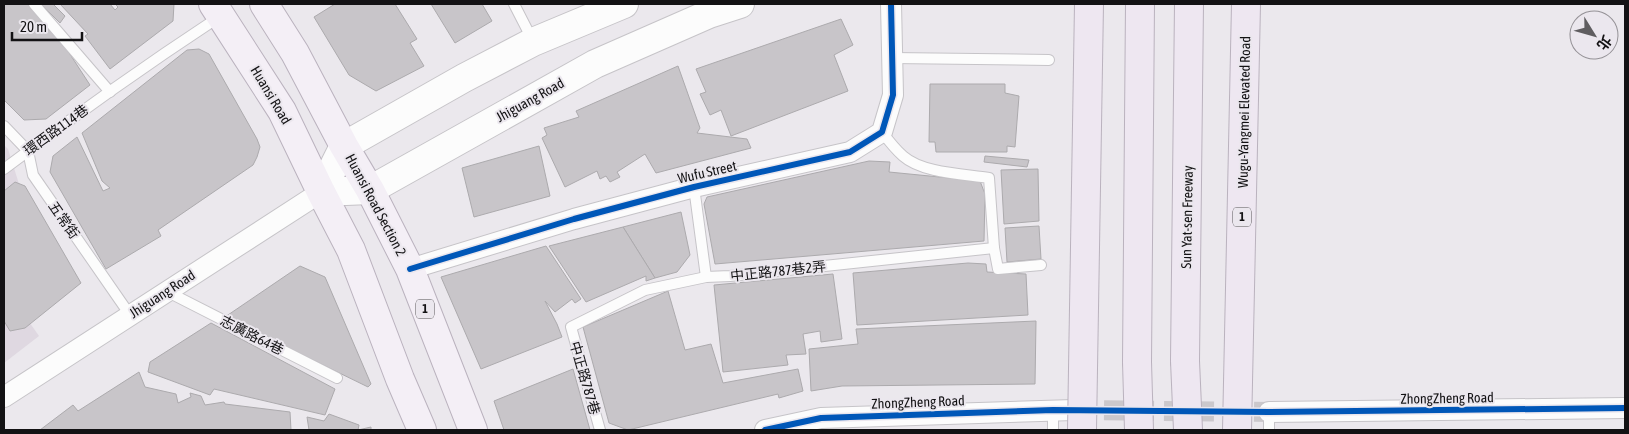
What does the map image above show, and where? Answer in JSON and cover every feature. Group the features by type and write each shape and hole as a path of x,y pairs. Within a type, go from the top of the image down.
{"highway":[{"path":"1078,420 1089,4"},
{"path":"1139,430 1137,362 1140,4"},
{"name":"Sun Yat-sen Freeway","path":"1188,430 1185,361 1189,4"},
{"name":"Wugu-Yangmei Elevated Road","path":"1237,430 1246,4"}],"main road":[{"name":"1","path":"264,4 295,53 344,146"},
{"path":"422,430 400,379 351,250 321,192 344,146 464,78 534,42 624,4"},
{"name":"Jhiguang Road","path":"321,192 370,190 595,64 709,14 740,4"},
{"name":"Huansi Road","path":"217,10 282,111 321,192"},
{"name":"Huansi Road Section 2","path":"344,146 370,190 410,269 473,430"}],"street":[{"path":"882,132 893,94 891,4"},
{"name":"Wufu Street","path":"410,269 574,218 694,187 850,152 882,132"},
{"name":"Jhiguang Road","path":"4,397 321,192"},
{"name":"ZhongZheng Road","path":"1269,421 1625,408"},
{"name":"ZhongZheng Road","path":"765,430 821,418 888,419 1053,410 1078,420"}],"lane":[{"path":"34,4 110,92"},
{"path":"514,4 534,42"},
{"name":"環西路114巷","path":"4,169 151,62 217,10"},
{"path":"892,58 1049,60"},
{"path":"4,126 28,150"},
{"path":"882,132 904,157 932,171 961,173 988,178 994,248 998,269 1041,265"},
{"name":"五常街","path":"28,150 33,175 130,315"},
{"path":"694,187 706,278"},
{"name":"中正路787巷2弄","path":"571,327 645,290 706,278 994,248"},
{"name":"志廣路64巷","path":"166,291 337,378"},
{"name":"中正路787巷","path":"571,327 600,430"},
{"path":"1053,410 1053,430"}],"shaded area":[{"path":"4,145 8,149 19,184 4,198"},
{"path":"4,286 39,336 4,363"}],"building":[{"path":"4,4 28,4 64,45 90,85 46,119 24,120 4,100"},
{"path":"41,4 53,4 65,16 60,23"},
{"path":"60,4 110,4 115,10 118,7 115,4 174,4 173,21 110,69 85,36 88,34"},
{"path":"335,4 395,4 417,39 410,43 424,66 376,91 349,75 314,17"},
{"path":"431,4 482,4 492,21 455,43"},
{"path":"841,19 853,45 834,55 848,91 731,136 721,110 710,115 700,94 706,92 696,69"},
{"path":"199,49 209,54 257,139 260,147 257,157 253,165 158,230 161,236 106,269 50,172 53,156 77,137 103,191 110,188 102,181 82,133 187,50"},
{"path":"678,66 700,128 697,133 747,139 751,148 656,173 645,154 617,172 620,177 610,182 606,176 600,179 597,171 565,187 542,138 547,135 544,128 579,117 576,111"},
{"path":"930,84 1005,84 1005,93 1019,96 1015,147 1007,146 1007,152 936,152 935,142 929,142"},
{"path":"539,146 550,196 474,217 462,168"},
{"path":"985,156 1029,160 1027,167 984,162"},
{"path":"869,161 890,162 889,172 980,181 985,194 984,241 715,264 704,204 707,197"},
{"path":"1038,169 1039,221 1004,224 1001,170"},
{"path":"15,182 25,186 81,283 25,328 10,331 4,321 4,191"},
{"path":"681,212 690,255 677,272 655,278 623,227"},
{"path":"1039,226 1041,259 1007,262 1005,228"},
{"path":"623,227 655,278 646,281 646,276 586,302 549,246"},
{"path":"546,246 581,299 575,303 572,299 555,312 545,301 562,337 481,369 441,277"},
{"path":"968,263 986,264 987,272 1026,274 1028,315 857,325 853,273"},
{"path":"300,266 325,277 371,384 368,387 225,317"},
{"path":"833,274 842,339 821,342 820,331 803,334 806,354 786,355 788,365 723,372 714,285"},
{"path":"668,291 685,350 711,344 723,383 798,369 803,391 779,398 778,394 628,430 609,423 583,327"},
{"path":"1036,321 1035,384 842,386 811,391 809,349 858,344 856,329"},
{"path":"211,323 335,389 325,415 214,389 210,395 148,372 150,362"},
{"path":"573,369 590,430 504,430 494,401"},
{"path":"139,372 145,387 176,394 178,403 191,397 190,393 201,396 205,405 224,402 225,404 290,412 291,430 40,430 73,405 78,411"},
{"path":"329,414 359,425 358,430 309,430 307,417 324,421"},
{"path":"371,427 371,430 358,430"}],"tunnel":[{"path":"1074,410 1269,412"}],"cycle path":[{"path":"410,269 574,219 694,187 850,152 882,132 893,95 891,4"},
{"path":"765,430 821,418 1053,410 1269,412 1625,408"}]}
